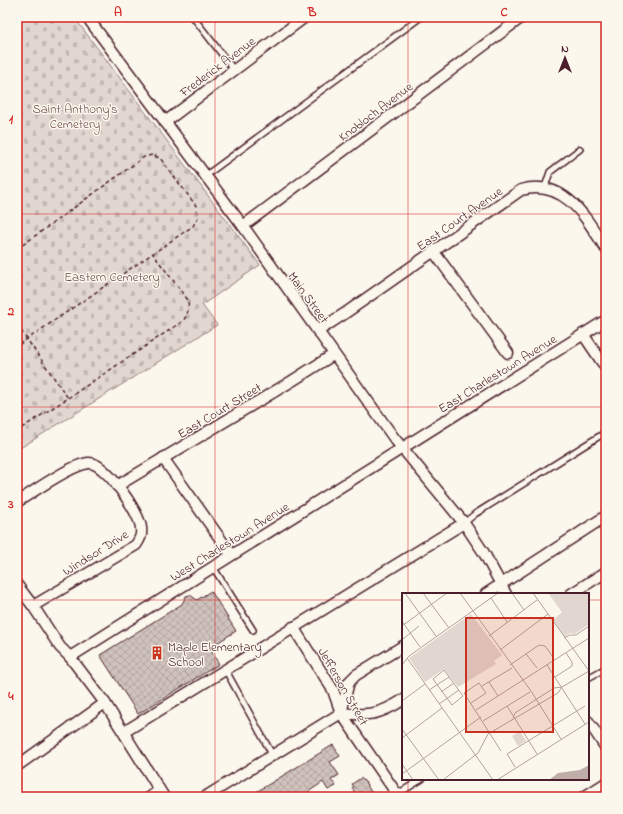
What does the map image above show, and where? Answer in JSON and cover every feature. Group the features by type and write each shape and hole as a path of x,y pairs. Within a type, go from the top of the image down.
{"street":[{"name":"Main Street","path":"87,17 243,226 318,330 333,354 402,448 464,523 484,553 505,593"},
{"name":"Knobloch Avenue","path":"243,226 522,17"},
{"name":"Frederick Avenue","path":"165,122 298,19"},
{"name":"East Court Avenue","path":"318,330 344,314 434,252 521,190 544,190 564,195 583,213 606,248"},
{"path":"434,252 508,354"},
{"name":"East Charlestown Avenue","path":"402,448 606,320"},
{"path":"583,334 606,368"},
{"name":"East Court Street","path":"117,486 292,381 333,354"},
{"name":"West Charlestown Avenue","path":"70,657 231,554 402,448"},
{"path":"163,458 231,554"},
{"name":"Windsor Drive","path":"17,502 76,467 91,463 98,466 117,486 137,514 140,521 141,536 136,545 33,606"},
{"path":"488,593 606,516"},
{"path":"124,732 464,523"},
{"path":"574,593 606,572"},
{"path":"18,587 33,606 57,643 70,657 105,703 164,797"},
{"name":"Jefferson Street","path":"293,627 333,690 341,713 397,796"},
{"path":"341,713 349,682 356,675 402,647"},
{"path":"206,797 341,713 359,715 376,714 402,701"},
{"path":"17,766 105,703"},
{"path":"589,722 606,748"},
{"path":"584,797 606,783"}],"lane":[{"path":"193,17 234,70"},
{"path":"205,176 421,17"},
{"path":"544,190 550,172 580,149"},
{"path":"464,523 475,514 606,432"},
{"path":"213,566 253,630"},
{"path":"589,677 606,668"},
{"path":"225,669 273,756"},
{"path":"397,796 421,780"},
{"path":"146,797 158,788"}],"path":[{"path":"17,249 144,157 152,155 160,158 197,207 198,217 193,226 17,346"},
{"path":"17,431 183,321 189,308 188,300 153,254"},
{"path":"17,325 68,398"}],"green space":[{"name":"Eastern Cemetery","path":"17,17 74,17 260,265 202,305 217,325 17,450"}],"building":[{"name":"Maple Elementary School","path":"211,591 236,631 209,648 219,664 138,714 100,655 182,604 186,596 190,595 197,600"},
{"path":"333,745 340,756 330,762 339,775 331,780 336,786 328,790 323,782 308,792 310,795 306,797 303,797 300,793 294,797 280,797 278,793 272,797 248,797"},
{"path":"361,778 374,797 357,797 352,788 354,787 352,784"}],"place":[{"name":"Maple Elementary School","path":"157,653"}],"park label":[{"name":"Saint Anthony's Cemetery","path":"75,116"}]}
